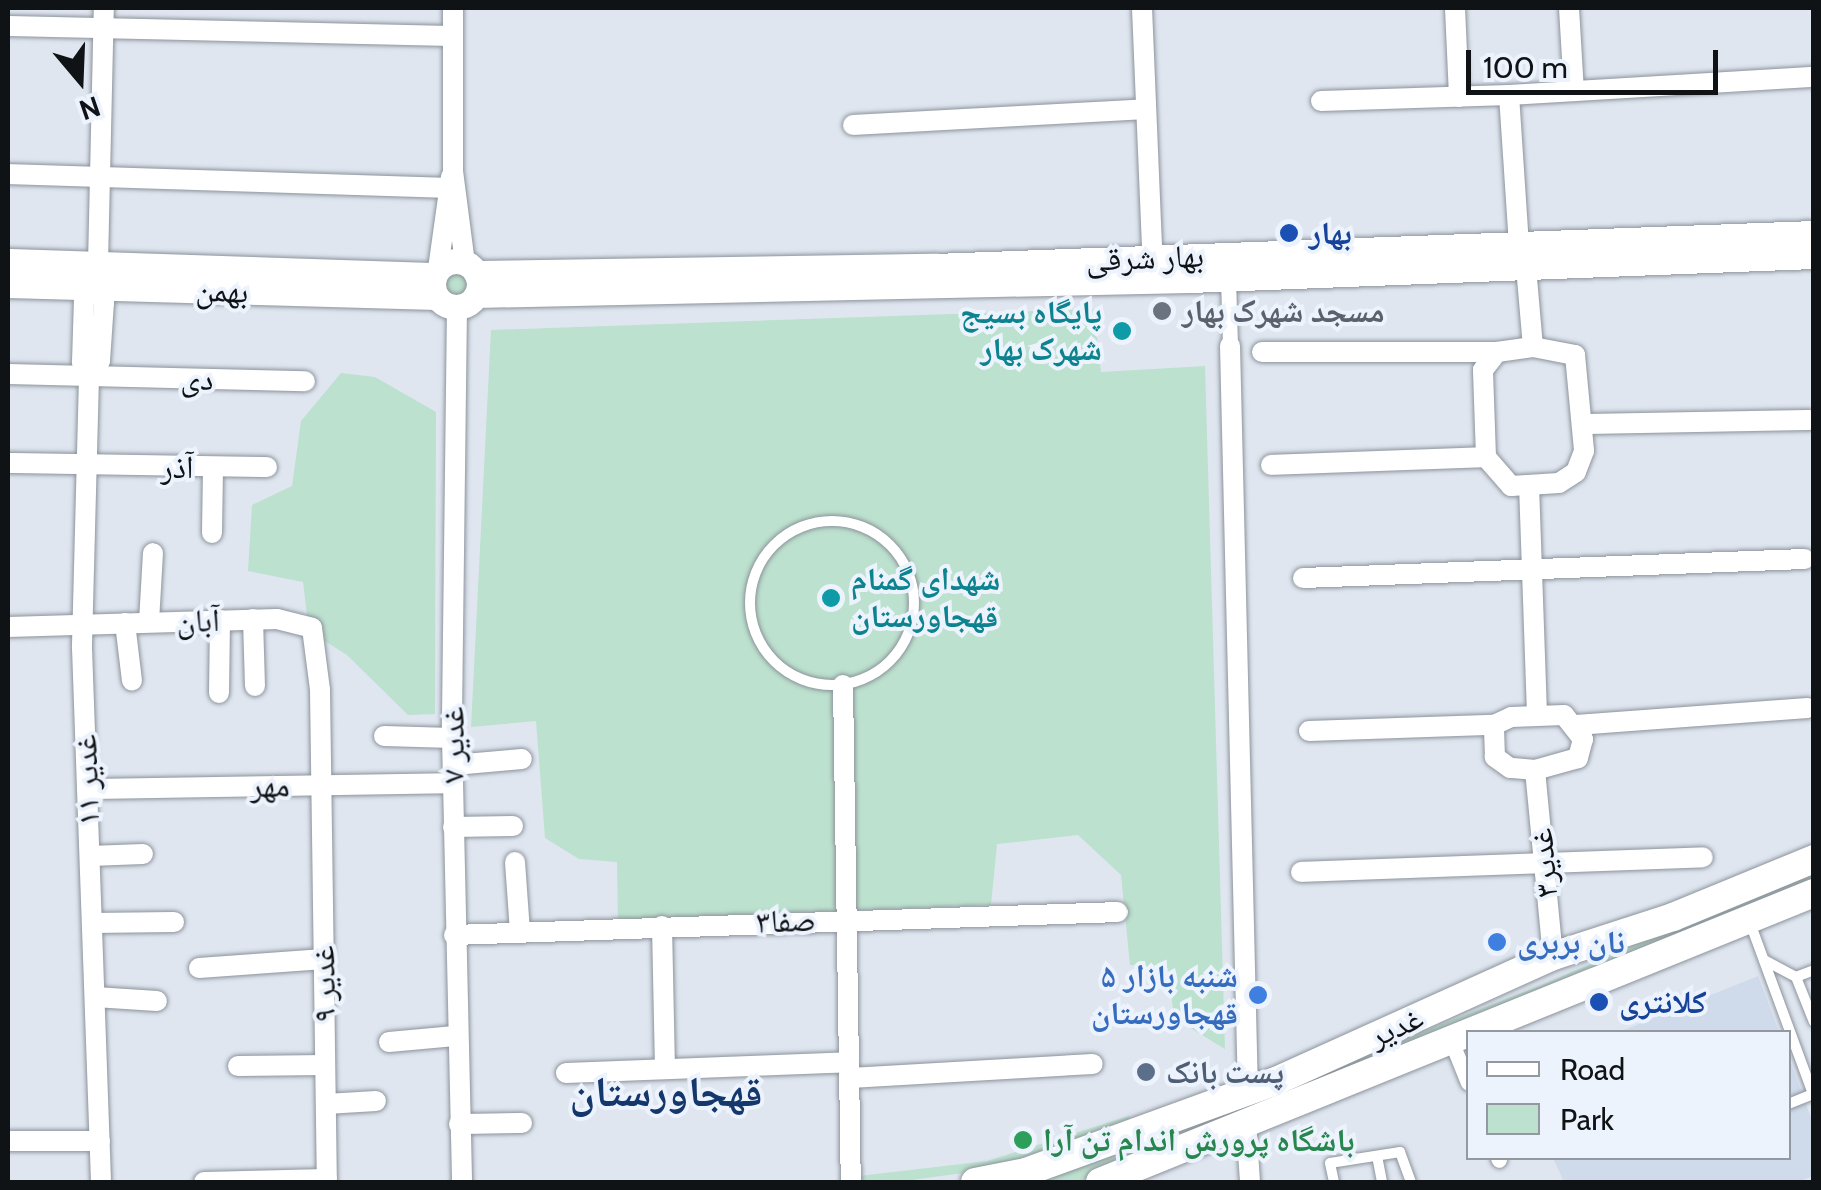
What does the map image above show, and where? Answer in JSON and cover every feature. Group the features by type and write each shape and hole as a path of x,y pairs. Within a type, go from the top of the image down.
{"main road":[{"name":"غدیر","path":"975,1182 1026,1172 1248,1091 1553,956 1673,918 1814,859"},
{"name":"غدیر","path":"1479,1030 1814,893"},
{"name":"غدیر","path":"1100,1182 1153,1171 1246,1123 1466,1034"}],"street":[{"name":"غدیر ۷","path":"454,8 452,738 455,1036 462,1182"},
{"path":"1142,8 1153,269"},
{"path":"1455,8 1460,97"},
{"path":"1570,8 1574,92"},
{"path":"97,276 104,18"},
{"path":"8,26 104,18 452,36"},
{"path":"1320,101 1574,92 1814,76"},
{"path":"1509,95 1534,348"},
{"path":"853,125 1146,109"},
{"path":"8,174 451,179"},
{"name":"بهار شرقی","path":"1153,269 1228,278 1814,233"},
{"name":"بهار شرقی","path":"455,283 1153,269 1522,256 1814,256"},
{"name":"بهمن","path":"8,261 97,276"},
{"name":"بهمن","path":"8,285 97,276 455,283"},
{"name":"غدیر ۱۱","path":"97,276 84,297 82,362 89,377 83,624 102,1182"},
{"path":"1228,278 1248,1091"},
{"path":"1262,352 1498,352 1534,348 1576,355 1584,451 1576,472 1559,484 1510,486 1486,456 1483,370 1498,352"},
{"name":"دی","path":"8,374 305,381"},
{"path":"1583,424 1810,420"},
{"path":"1271,464 1486,456"},
{"name":"آذر","path":"8,463 266,467"},
{"path":"212,533 213,467"},
{"path":"1529,485 1538,715"},
{"path":"149,622 153,553"},
{"path":"1304,578 1805,559"},
{"path":"253,619 255,686"},
{"name":"آبان","path":"8,627 253,619 312,628"},
{"path":"219,692 220,620"},
{"path":"125,623 132,681"},
{"name":"غدیر ۹","path":"312,628 321,785 327,1181"},
{"path":"843,685 851,1182"},
{"path":"1576,725 1807,708"},
{"path":"1308,731 1494,724 1538,715 1564,715 1576,725 1583,739 1578,758 1535,770 1510,768 1495,757 1494,724"},
{"path":"384,736 452,738"},
{"name":"مهر","path":"87,789 321,785 454,774 522,759"},
{"name":"غدیر۳","path":"1535,770 1553,956"},
{"path":"453,828 513,826"},
{"path":"90,856 144,854"},
{"path":"1301,872 1704,857"},
{"path":"515,862 520,932"},
{"name":"صفا۳","path":"454,935 1118,912"},
{"path":"92,923 174,922"},
{"path":"662,926 672,1063"},
{"path":"199,968 324,958"},
{"path":"95,998 158,1001"},
{"path":"389,1042 455,1036"},
{"path":"1450,1038 1466,1079"},
{"path":"566,1072 672,1063 849,1070 1093,1064"},
{"path":"238,1066 325,1064"},
{"path":"326,1104 376,1101"},
{"path":"459,1124 522,1123"},
{"path":"1246,1123 1250,1182"},
{"path":"8,1141 100,1141"},
{"path":"204,1182 327,1181"}],"lane":[{"path":"830,521 884,539 906,569 914,606 892,658 843,685 788,673 761,646 749,610 764,556 793,531 830,521"},
{"path":"1749,919 1789,1030"},
{"path":"1763,959 1796,977 1814,1022"},
{"path":"1796,977 1814,970"},
{"path":"1791,1035 1813,1094 1791,1103"},
{"path":"1334,1182 1330,1163 1400,1152 1411,1182"},
{"path":"1377,1156 1382,1182"}],"shaded area":[{"path":"1758,976 1778,1030 1624,1030"},
{"path":"1791,1063 1813,1123 1813,1176 1798,1182 1564,1182 1554,1160 1791,1160"}],"green space":[{"path":"456,266 469,271 474,284 469,297 456,302 443,297 438,284 443,271"},
{"name":"شهدای گمنام قهجاورستان","path":"1094,309 1101,372 1205,366 1225,1049 1174,1018 1168,968 1130,965 1121,875 1078,835 997,844 991,905 618,920 617,862 579,859 545,838 536,721 471,727 491,330"},
{"path":"341,373 375,377 436,412 435,714 408,715 347,655 309,631 303,582 248,571 252,505 292,486 301,421"},
{"path":"1813,868 1813,884 1139,1160 1076,1182 1034,1182 1542,985"},
{"path":"1129,1116 1130,1127 1007,1167 897,1182 861,1182 859,1176 987,1161"}],"place":[{"name":"بهار","path":"1289,233"},
{"name":"مسجد شهرک بهار","path":"1162,311"},
{"name":"پایگاه بسیج شهرک بهار","path":"1122,331"},
{"name":"شهدای گمنام قهجاورستان","path":"831,598"},
{"name":"نان بربری","path":"1497,942"},
{"name":"۵ شنبه بازار قهجاورستان","path":"1258,995"},
{"name":"کلانتری","path":"1599,1002"},
{"name":"پست بانک","path":"1146,1072"},
{"name":"باشگاه پرورش اندام تن آرا","path":"1023,1140"}],"district":[{"name":"قهجاورستان","path":"666,1091"}]}
